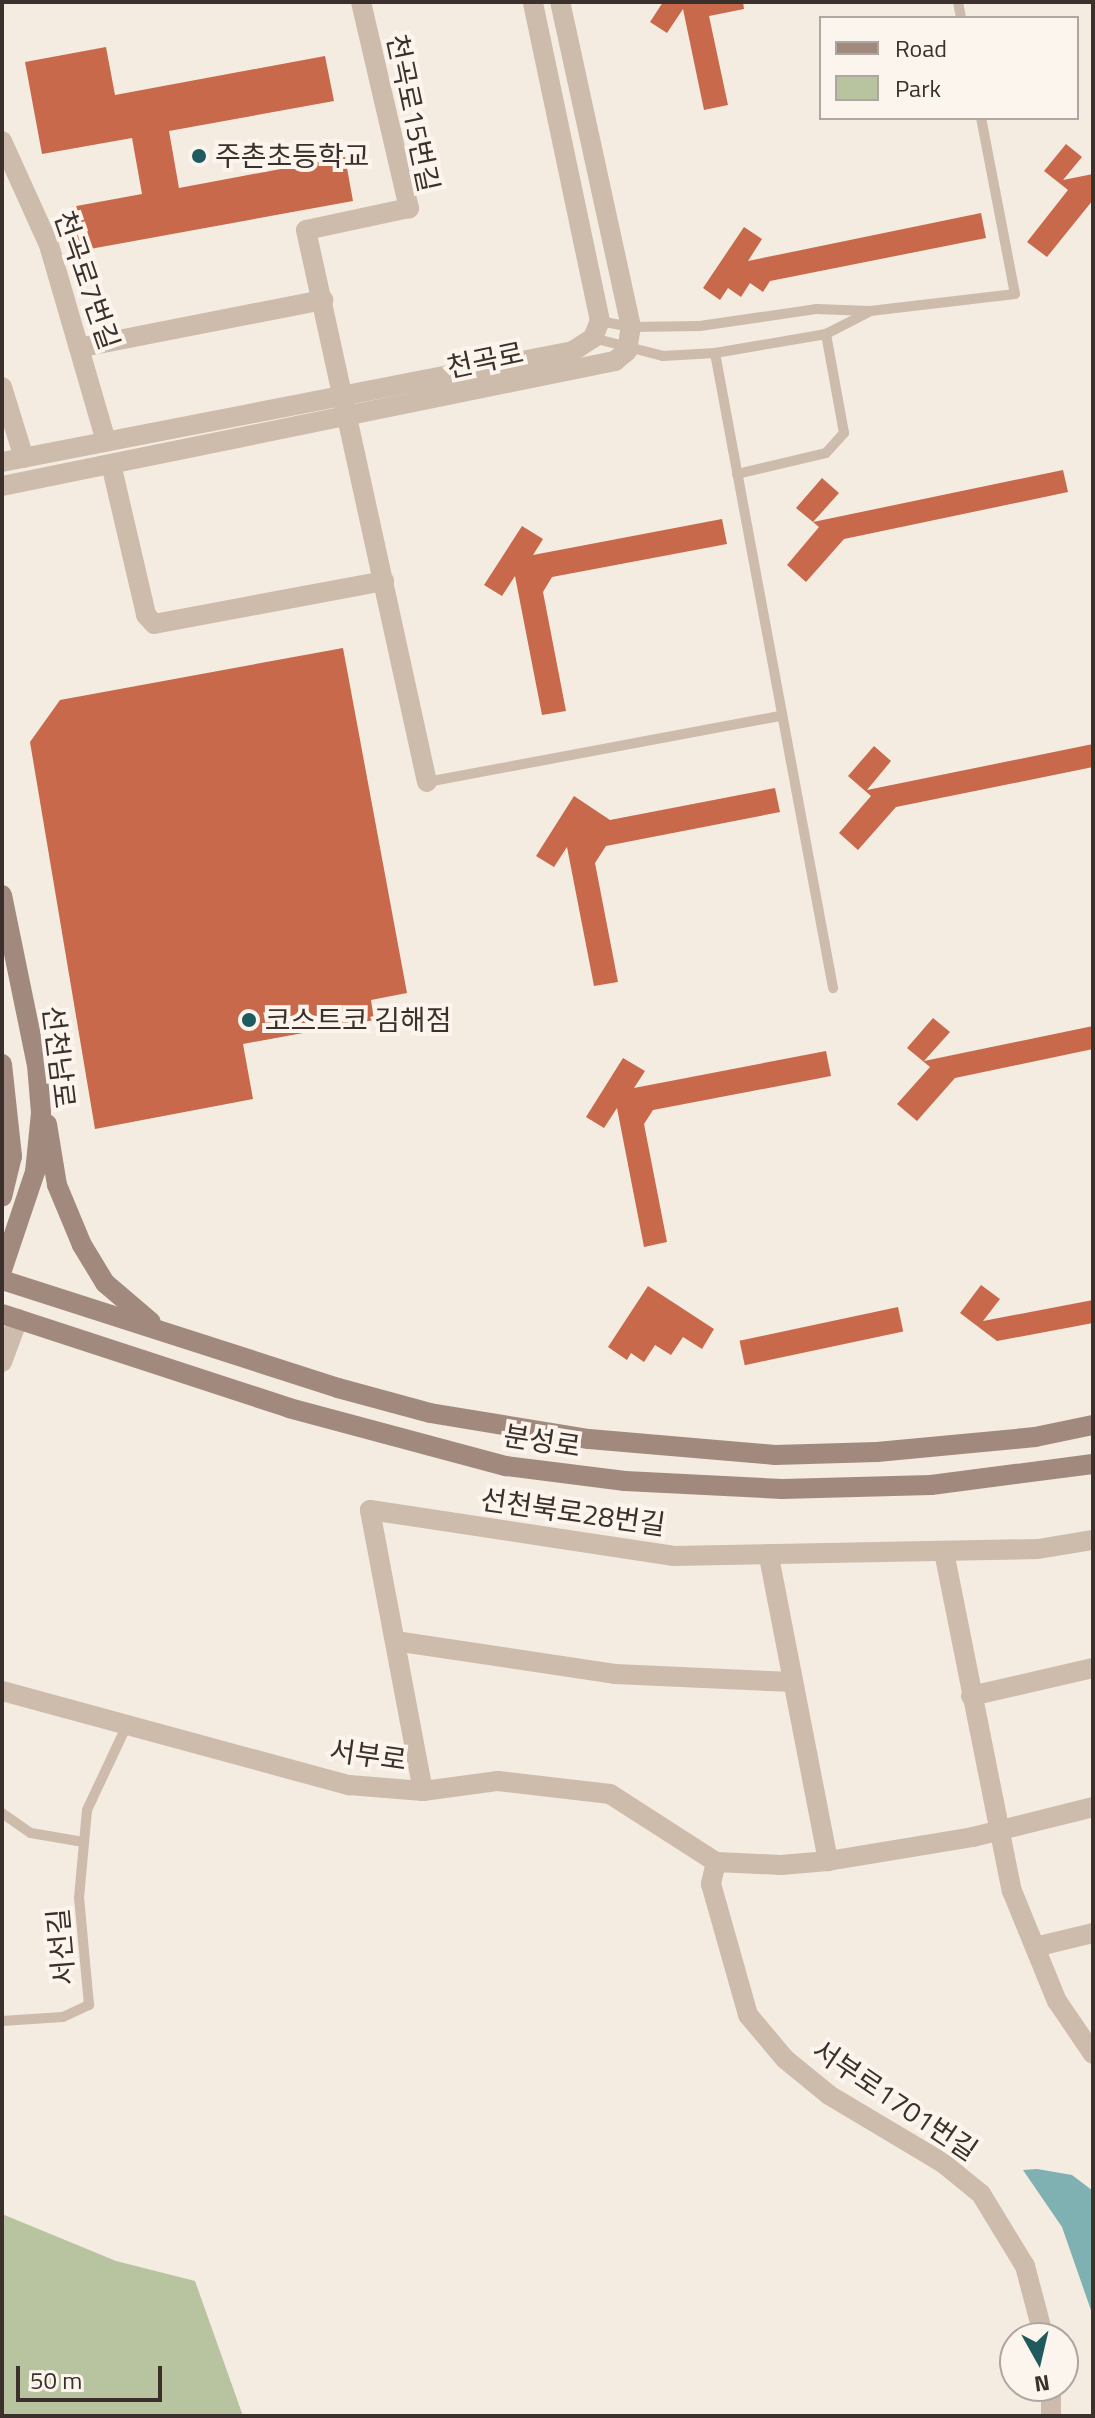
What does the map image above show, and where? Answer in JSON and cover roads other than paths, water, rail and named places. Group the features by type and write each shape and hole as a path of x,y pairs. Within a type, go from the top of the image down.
{"main road":[{"name":"선천남로","path":"2,895 37,1065 41,1113 35,1172 2,1270"},
{"name":"선천남로","path":"2,1064 12,1156 2,1197"},
{"path":"37,1065 57,1185 82,1245 105,1283 160,1330"},
{"path":"2,1134 9,1109"},
{"name":"분성로","path":"2,1280 430,1413 681,1449 775,1455 877,1452 1035,1437 1093,1425"},
{"name":"분성로","path":"10,1317 289,1408 506,1466 625,1481 782,1489 931,1485 1093,1464"}],"street":[{"name":"천곡로15번길","path":"361,2 409,208 306,230 344,392 427,782"},
{"path":"533,2 596,329"},
{"path":"560,2 631,327 627,351"},
{"name":"천곡로7번길","path":"2,141 49,245 83,347 106,441"},
{"path":"83,347 323,300"},
{"name":"천곡로","path":"2,462 344,392 573,351 596,329"},
{"name":"천곡로","path":"2,486 615,361 627,351"},
{"path":"2,387 24,458"},
{"path":"111,464 146,615 154,624 384,581"},
{"path":"2,1362 10,1317"},
{"name":"선천북로28번길","path":"395,1641 370,1510 673,1556 769,1557 1038,1549 1093,1540"},
{"path":"944,1552 997,1831 1012,1891 1057,2001 1093,2054"},
{"path":"769,1557 828,1861"},
{"path":"423,1791 395,1641 615,1674 793,1682"},
{"path":"971,1696 1093,1668"},
{"name":"서부로","path":"2,1691 349,1785 423,1791 498,1781 610,1794 716,1862"},
{"path":"716,1862 781,1865 828,1861 997,1831 1093,1807"},
{"name":"서부로1701번길","path":"716,1862 711,1884 748,2015 785,2059 829,2095 943,2163 981,2194 1025,2266 1040,2322"},
{"path":"1035,1947 1093,1933"}],"lane":[{"path":"596,329 700,326 816,309 870,311 1015,294 981,120"},
{"path":"596,329 627,351 663,356 715,353 826,334 870,311"},
{"path":"737,474 826,453 844,433 826,334"},
{"path":"715,353 833,988"},
{"path":"427,782 781,716"},
{"name":"서선길","path":"2,2021 63,2017 89,2005 79,1898 87,1810 128,1723"},
{"path":"2,1813 31,1833 83,1842"}],"water":[{"path":"1037,2169 1072,2175 1093,2191 1093,2316 1062,2227 1023,2170"}],"place":[{"name":"주촌초등학교","path":"199,156"},
{"name":"코스트코 김해점","path":"249,1020"}]}
